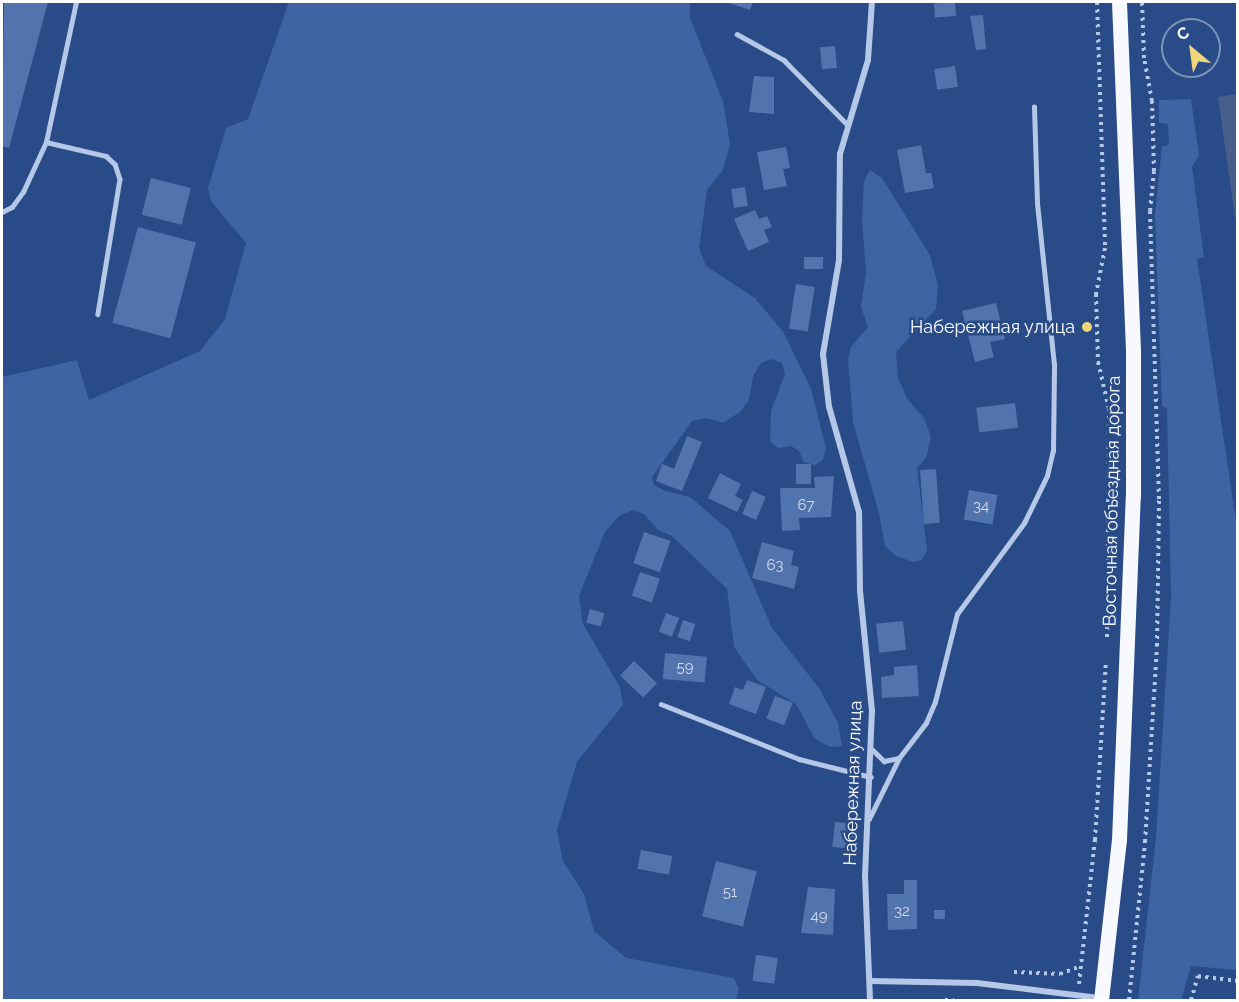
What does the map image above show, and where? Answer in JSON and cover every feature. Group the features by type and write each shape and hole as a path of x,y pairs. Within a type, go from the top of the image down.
{"main road":[{"name":"Восточная объездная дорога","path":"1102,999 1119,840 1133,496 1133,350 1119,2"}],"street":[{"name":"Набережная улица","path":"870,1000 865,876 873,750 860,591 859,512 823,378 823,354 839,260 840,154 871,44 872,2"},
{"path":"870,981 978,983 1102,999"}],"lane":[{"path":"2,212 12,207 23,192 46,142 76,2"},
{"path":"737,34 784,60 847,124"},
{"path":"869,820 899,758 926,723 935,702 957,614 1039,498 1053,451 1054,364 1036,203 1034,107"},
{"path":"46,142 106,156 115,164 120,178 98,314"},
{"path":"661,704 799,759 871,777"},
{"path":"873,750 884,761 899,758"}],"path":[{"path":"1078,995 1095,840 1107,648 1109,409 1098,362 1096,294 1105,248 1097,2"},
{"path":"1004,971 1060,974 1081,966"},
{"path":"1191,1000 1198,976 1238,981"},
{"path":"945,1000 954,1000"}],"shaded area":[{"path":"289,2 690,2 690,18 723,101 730,144 723,170 707,190 699,248 706,266 755,298 784,333 811,389 826,448 823,460 815,465 804,462 799,451 791,446 778,448 770,442 771,411 785,374 782,363 771,359 761,363 753,376 749,400 740,412 723,423 707,418 692,421 652,477 654,485 665,491 690,497 730,531 772,628 819,688 838,723 842,746 830,747 815,739 796,704 757,680 734,647 727,589 672,536 658,530 644,514 633,510 619,516 605,532 579,596 583,624 620,687 623,705 577,762 557,830 563,861 584,894 594,931 626,958 734,978 739,989 736,1000 2,1000 2,377 77,360 89,400 200,351 225,319 246,243 211,201 208,188 226,128 248,119"},
{"path":"1238,94 1237,231 1218,97"},
{"path":"1191,99 1199,155 1192,167 1204,257 1197,259 1238,534 1237,970 1191,966 1181,1000 1138,1000 1156,837 1171,596 1167,409 1162,406 1155,216 1162,146 1169,145 1168,124 1159,123 1159,100"},
{"path":"870,170 882,178 930,255 938,285 936,309 896,352 898,377 907,399 924,418 931,437 926,458 917,468 927,550 922,560 913,562 896,556 885,546 879,513 853,422 848,360 851,347 868,327 861,307 866,272 862,220 864,181"}],"building":[{"path":"4,2 48,2 9,148 2,146"},
{"path":"726,2 753,2 750,10"},
{"path":"955,2 956,16 935,17 934,3"},
{"path":"983,15 986,49 976,50 970,16"},
{"path":"835,46 837,68 822,69 820,47"},
{"path":"955,66 958,87 937,90 934,69"},
{"path":"754,76 774,77 774,114 749,112"},
{"path":"921,145 926,173 931,173 934,188 905,193 897,150"},
{"path":"786,147 790,168 783,169 787,186 764,190 757,152"},
{"path":"151,178 191,188 182,225 142,215"},
{"path":"745,187 748,206 734,208 731,189"},
{"path":"755,210 759,219 767,216 772,227 764,230 769,242 748,251 734,219"},
{"path":"138,227 196,243 170,338 112,323"},
{"path":"804,257 823,257 823,269 804,269"},
{"path":"796,284 815,287 808,331 789,328"},
{"path":"996,303 1005,339 990,342 994,357 975,362 962,311"},
{"path":"1015,403 1018,428 979,433 976,408"},
{"path":"687,436 702,442 682,491 656,481 662,464 674,469"},
{"path":"796,464 811,464 811,484 796,484"},
{"path":"936,469 940,523 924,524 920,470"},
{"path":"720,473 741,484 735,496 743,500 737,512 708,498"},
{"path":"834,476 831,517 799,518 800,530 782,531 780,488 815,488 814,477"},
{"path":"969,490 998,495 992,525 964,520"},
{"path":"752,491 766,497 756,520 742,514"},
{"path":"644,532 670,541 660,572 633,563"},
{"path":"762,542 794,551 791,565 799,567 794,589 752,578"},
{"path":"640,572 660,579 652,602 632,596"},
{"path":"590,609 604,613 601,627 586,622"},
{"path":"666,613 679,618 672,637 659,632"},
{"path":"683,620 695,624 690,641 677,637"},
{"path":"903,621 906,650 879,653 876,624"},
{"path":"665,653 707,657 705,683 663,679"},
{"path":"634,661 657,683 643,698 620,675"},
{"path":"917,665 919,696 882,698 881,677 894,675 894,667"},
{"path":"747,680 766,687 756,714 729,704 735,687 743,690"},
{"path":"775,696 793,703 784,725 766,718"},
{"path":"835,822 855,824 852,849 832,847"},
{"path":"641,850 672,856 669,875 637,869"},
{"path":"716,861 757,871 743,926 702,916"},
{"path":"904,880 917,880 917,929 888,930 887,894 904,894"},
{"path":"808,887 835,889 833,935 801,933"},
{"path":"934,910 945,910 945,919 934,919"},
{"path":"756,955 778,958 774,984 752,981"}],"place":[{"name":"Набережная улица","path":"1087,327"}]}
